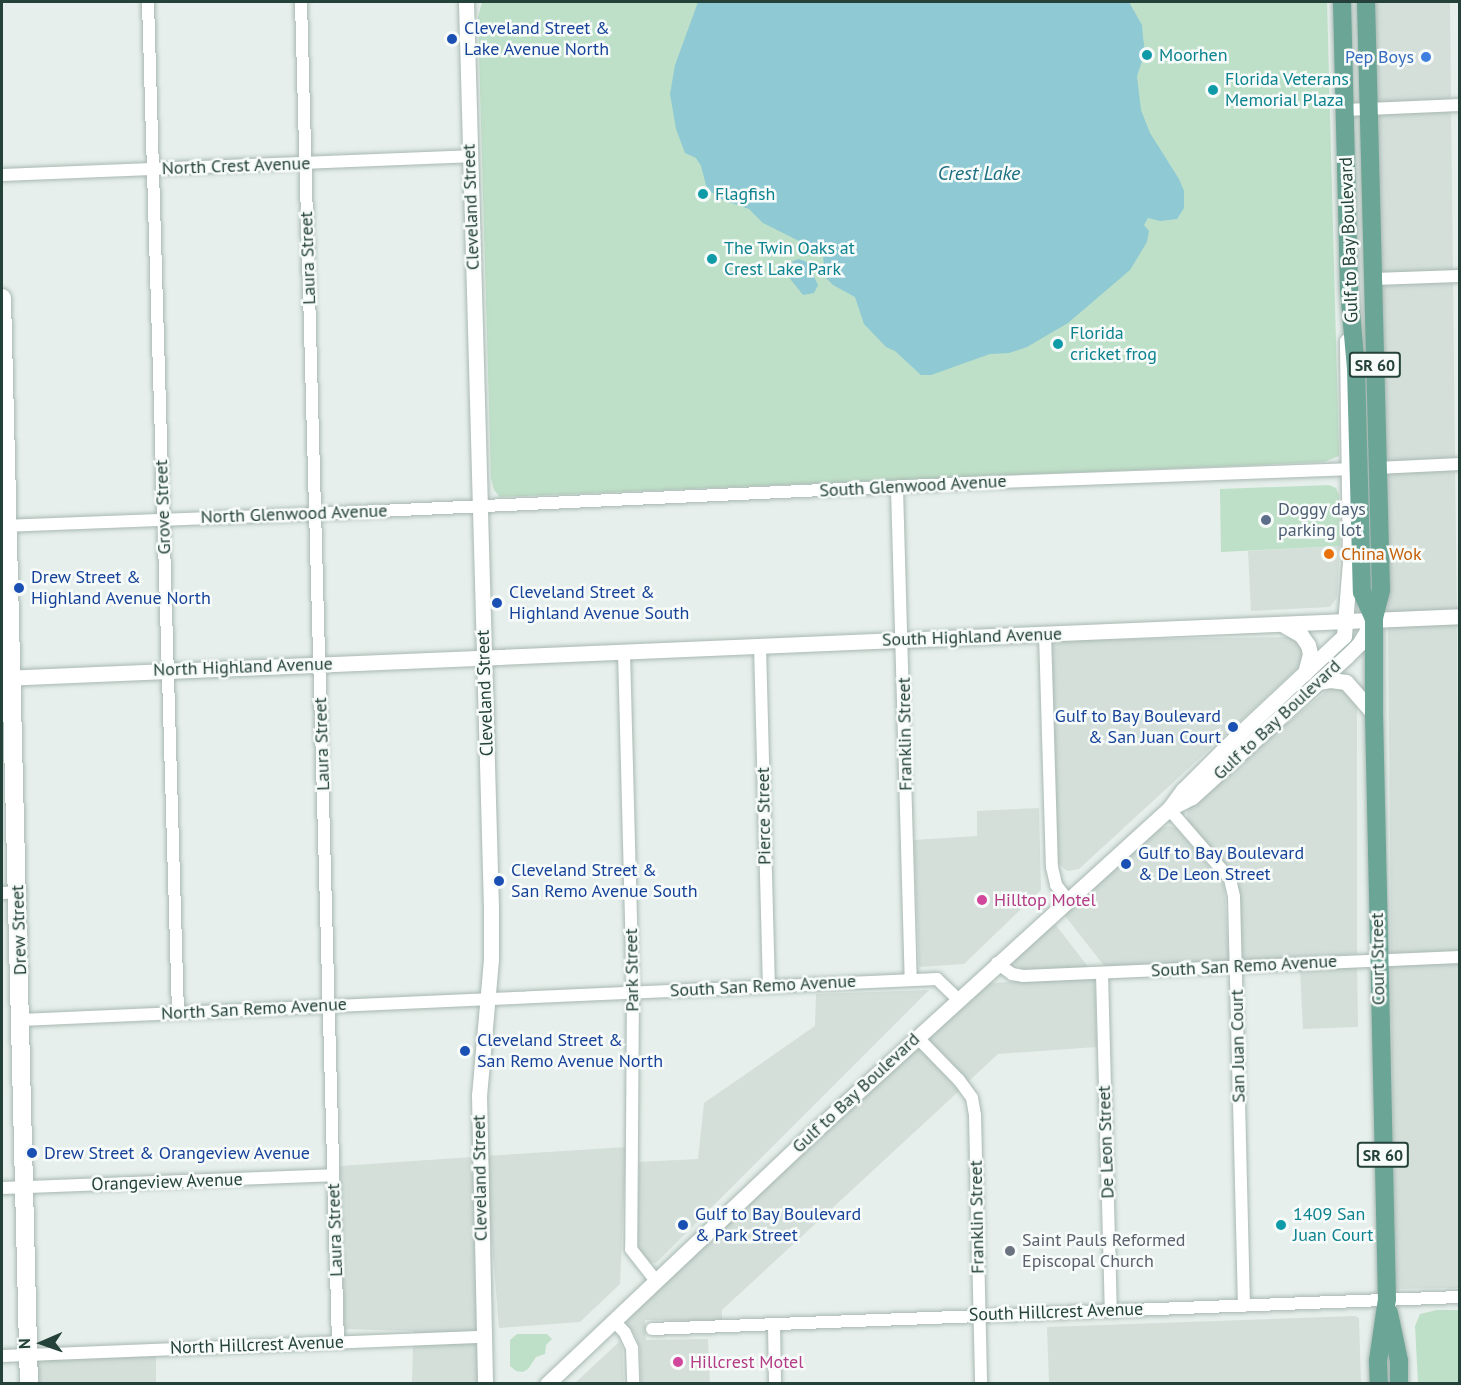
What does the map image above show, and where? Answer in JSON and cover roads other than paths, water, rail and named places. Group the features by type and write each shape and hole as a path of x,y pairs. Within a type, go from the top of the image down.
{"main road":[{"name":"Gulf to Bay Boulevard","path":"1342,2 1349,290 1356,369 1362,592 1374,620"},
{"name":"Gulf to Bay Boulevard","path":"1366,2 1381,590 1374,620"},
{"path":"1347,212 1358,235 1359,265 1364,274 1373,279"},
{"name":"Drew Street","path":"2,298 10,893 21,1020 30,1383"},
{"name":"Court Street","path":"1374,620 1378,959 1387,1299 1399,1361 1399,1383"},
{"name":"Court Street","path":"1379,1383 1378,1361 1387,1299"}],"street":[{"name":"Grove Street","path":"148,2 178,1013"},
{"name":"Laura Street","path":"301,2 338,1342"},
{"name":"Cleveland Street","path":"466,2 491,906 491,959 479,1095 485,1383"},
{"path":"1345,110 1460,105"},
{"name":"North Crest Avenue","path":"2,175 470,156"},
{"path":"1373,279 1460,276"},
{"path":"1345,621 1350,562 1346,370 1349,290"},
{"path":"1377,468 1460,464"},
{"name":"South Glenwood Avenue","path":"479,506 1348,469"},
{"name":"Franklin Street","path":"897,488 911,980"},
{"name":"North Glenwood Avenue","path":"4,526 479,506"},
{"name":"South Highland Avenue","path":"484,657 1460,616"},
{"name":"Gulf to Bay Boulevard","path":"1169,809 1192,798 1318,682 1359,644 1374,620"},
{"name":"Gulf to Bay Boulevard","path":"547,1383 997,963 1169,809 1183,790 1344,636 1345,621"},
{"path":"1282,624 1301,635 1308,645 1310,654 1305,673"},
{"path":"1045,634 1052,867 1056,885 1067,899"},
{"name":"Pierce Street","path":"760,646 769,986"},
{"name":"Park Street","path":"624,652 633,992 631,1249 637,1260 655,1280"},
{"name":"North Highland Avenue","path":"6,677 484,657"},
{"path":"1318,682 1330,680 1346,682 1374,714"},
{"name":"San Juan Court","path":"1169,809 1230,879 1234,897 1244,1306"},
{"name":"South San Remo Avenue","path":"997,963 1008,972 1023,976 1460,957"},
{"name":"De Leon Street","path":"1102,974 1111,1310"},
{"name":"South San Remo Avenue","path":"488,999 937,979 958,999"},
{"name":"North San Remo Avenue","path":"21,1020 488,999"},
{"name":"Franklin Street","path":"917,1037 959,1080 972,1098 975,1115 981,1383"},
{"name":"Orangeview Avenue","path":"2,1188 333,1175"},
{"name":"South Hillcrest Avenue","path":"652,1329 1460,1298"},
{"path":"614,1321 625,1333 632,1348 633,1383"},
{"path":"774,1325 775,1383"},
{"name":"North Hillcrest Avenue","path":"2,1356 484,1336"}],"water":[{"name":"Crest Lake","path":"698,2 1129,2 1142,25 1145,52 1137,76 1141,110 1150,133 1179,179 1184,191 1184,208 1177,219 1160,221 1148,218 1144,225 1149,231 1147,242 1130,270 1068,323 1027,347 1009,353 990,354 931,375 921,375 895,351 886,347 864,324 855,297 833,285 825,277 822,244 805,244 763,223 749,209 723,200 707,189 701,166 696,158 685,153 676,129 670,94 675,65"},
{"path":"799,259 807,262 818,285 814,293 803,295 787,275 793,261"}],"place":[{"name":"Cleveland Street & Lake Avenue North","path":"452,39"},
{"name":"Moorhen","path":"1147,55"},
{"name":"Pep Boys","path":"1426,57"},
{"name":"Florida Veterans Memorial Plaza","path":"1213,90"},
{"name":"Flagfish","path":"703,194"},
{"name":"The Twin Oaks at Crest Lake Park","path":"712,259"},
{"name":"Florida cricket frog","path":"1058,344"},
{"name":"Doggy days parking lot","path":"1266,520"},
{"name":"China Wok","path":"1329,554"},
{"name":"Drew Street & Highland Avenue North","path":"19,588"},
{"name":"Cleveland Street & Highland Avenue South","path":"497,603"},
{"name":"Gulf to Bay Boulevard & San Juan Court","path":"1233,727"},
{"name":"Gulf to Bay Boulevard & De Leon Street","path":"1126,864"},
{"name":"Cleveland Street & San Remo Avenue South","path":"499,881"},
{"name":"Hilltop Motel","path":"982,900"},
{"name":"Cleveland Street & San Remo Avenue North","path":"465,1051"},
{"name":"Drew Street & Orangeview Avenue","path":"32,1153"},
{"name":"Gulf to Bay Boulevard & Park Street","path":"683,1225"},
{"name":"1409 San Juan Court","path":"1281,1225"},
{"name":"Saint Pauls Reformed Episcopal Church","path":"1010,1251"},
{"name":"Hillcrest Motel","path":"678,1362"}]}
